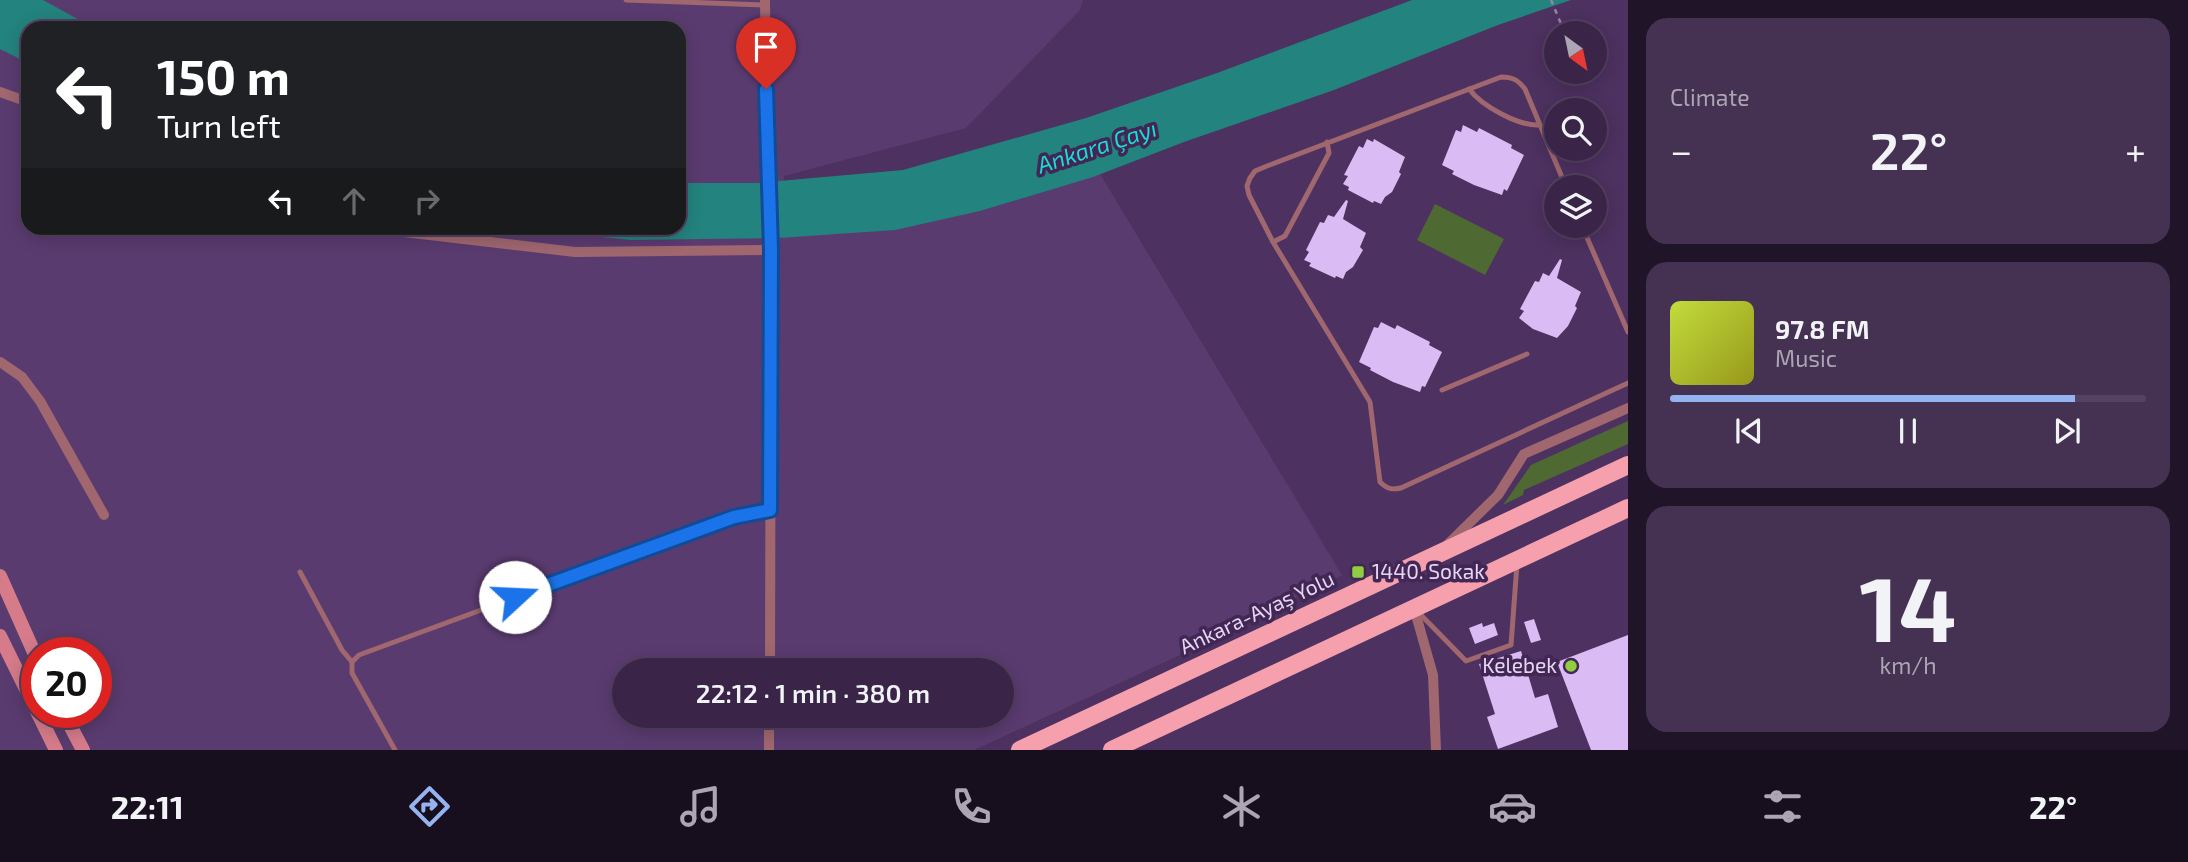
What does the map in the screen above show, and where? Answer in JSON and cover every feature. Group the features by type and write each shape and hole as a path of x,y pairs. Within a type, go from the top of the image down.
{"highway":[{"name":"Ankara-Ayaş Yolu","path":"1020,750 1628,465"},
{"path":"1112,750 1628,509"}],"main road":[{"path":"0,576 27,637"},
{"path":"0,636 56,750"},
{"path":"71,728 83,750"}],"street":[{"path":"765,3 771,250 770,658"},
{"path":"0,92 21,100"},
{"path":"430,235 575,252 771,250"},
{"path":"0,362 22,377 40,401 104,515"},
{"path":"1440,552 1498,495 1524,454 1628,408"},
{"path":"1414,608 1433,675 1436,750"},
{"path":"769,728 769,750"}],"lane":[{"path":"626,0 765,3"},
{"path":"1561,175 1525,89 1518,80 1501,77 1255,171 1247,186 1273,242 1370,402 1381,482 1386,487 1401,488 1628,383"},
{"path":"1469,89 1477,99 1526,125 1539,125"},
{"path":"1273,242 1285,236 1329,153 1327,142"},
{"path":"1588,238 1628,332"},
{"path":"1442,390 1527,354"},
{"path":"352,662 359,656 734,517 770,510"},
{"path":"1414,608 1466,661 1511,645 1518,559"},
{"path":"300,572 342,650 352,662 352,673 395,750"}],"path":[{"path":"1551,0 1560,21"}],"shaded area":[{"path":"0,0 1083,0 1080,10 966,128 784,176 780,238 980,211 1100,174 1342,575 1180,655 974,750 0,750"},
{"path":"1435,204 1504,239 1485,275 1417,240"},
{"path":"1628,421 1628,444 1524,490 1523,495 1503,505 1531,465"}],"water":[{"path":"0,0 43,0 81,21 21,21 21,60 0,49"},
{"name":"Ankara Çayı","path":"1412,0 1571,0 1498,25 1334,90 1093,177 980,211 895,230 779,238 630,240 582,235 686,235 686,183 757,183 903,170 1086,118 1217,73"}],"building":[{"path":"1463,125 1477,132 1479,128 1512,145 1511,148 1524,155 1507,191 1504,189 1502,195 1452,174 1454,171 1442,165 1456,130 1461,132"},
{"path":"1367,139 1373,142 1374,139 1405,157 1399,172 1401,174 1392,192 1381,204 1374,201 1373,203 1348,190 1349,187 1343,184 1348,176 1344,175 1359,146 1363,148"},
{"path":"1346,200 1348,201 1343,219 1366,233 1360,247 1363,250 1343,279 1309,266 1311,263 1304,260 1320,222 1324,223 1328,215 1334,217"},
{"path":"1560,259 1562,260 1557,278 1581,292 1568,326 1557,338 1533,329 1519,318 1524,311 1520,309 1535,281 1539,282 1543,273 1549,276"},
{"path":"1381,322 1395,329 1397,325 1430,342 1429,345 1442,352 1420,392 1393,382 1359,362 1374,327 1378,328"},
{"path":"1534,619 1541,640 1531,643 1524,622"},
{"path":"1482,623 1483,627 1494,623 1498,635 1475,644 1469,628"},
{"path":"1628,635 1628,750 1591,750 1557,662"},
{"path":"1521,651 1535,698 1548,694 1558,727 1498,749 1487,717 1495,714 1479,664"}],"place":[{"name":"1440. Sokak","path":"1358,572"},
{"name":"Kelebek","path":"1571,666"}],"route":[{"path":"515,597 734,517 770,510 771,250 766,89"}]}
